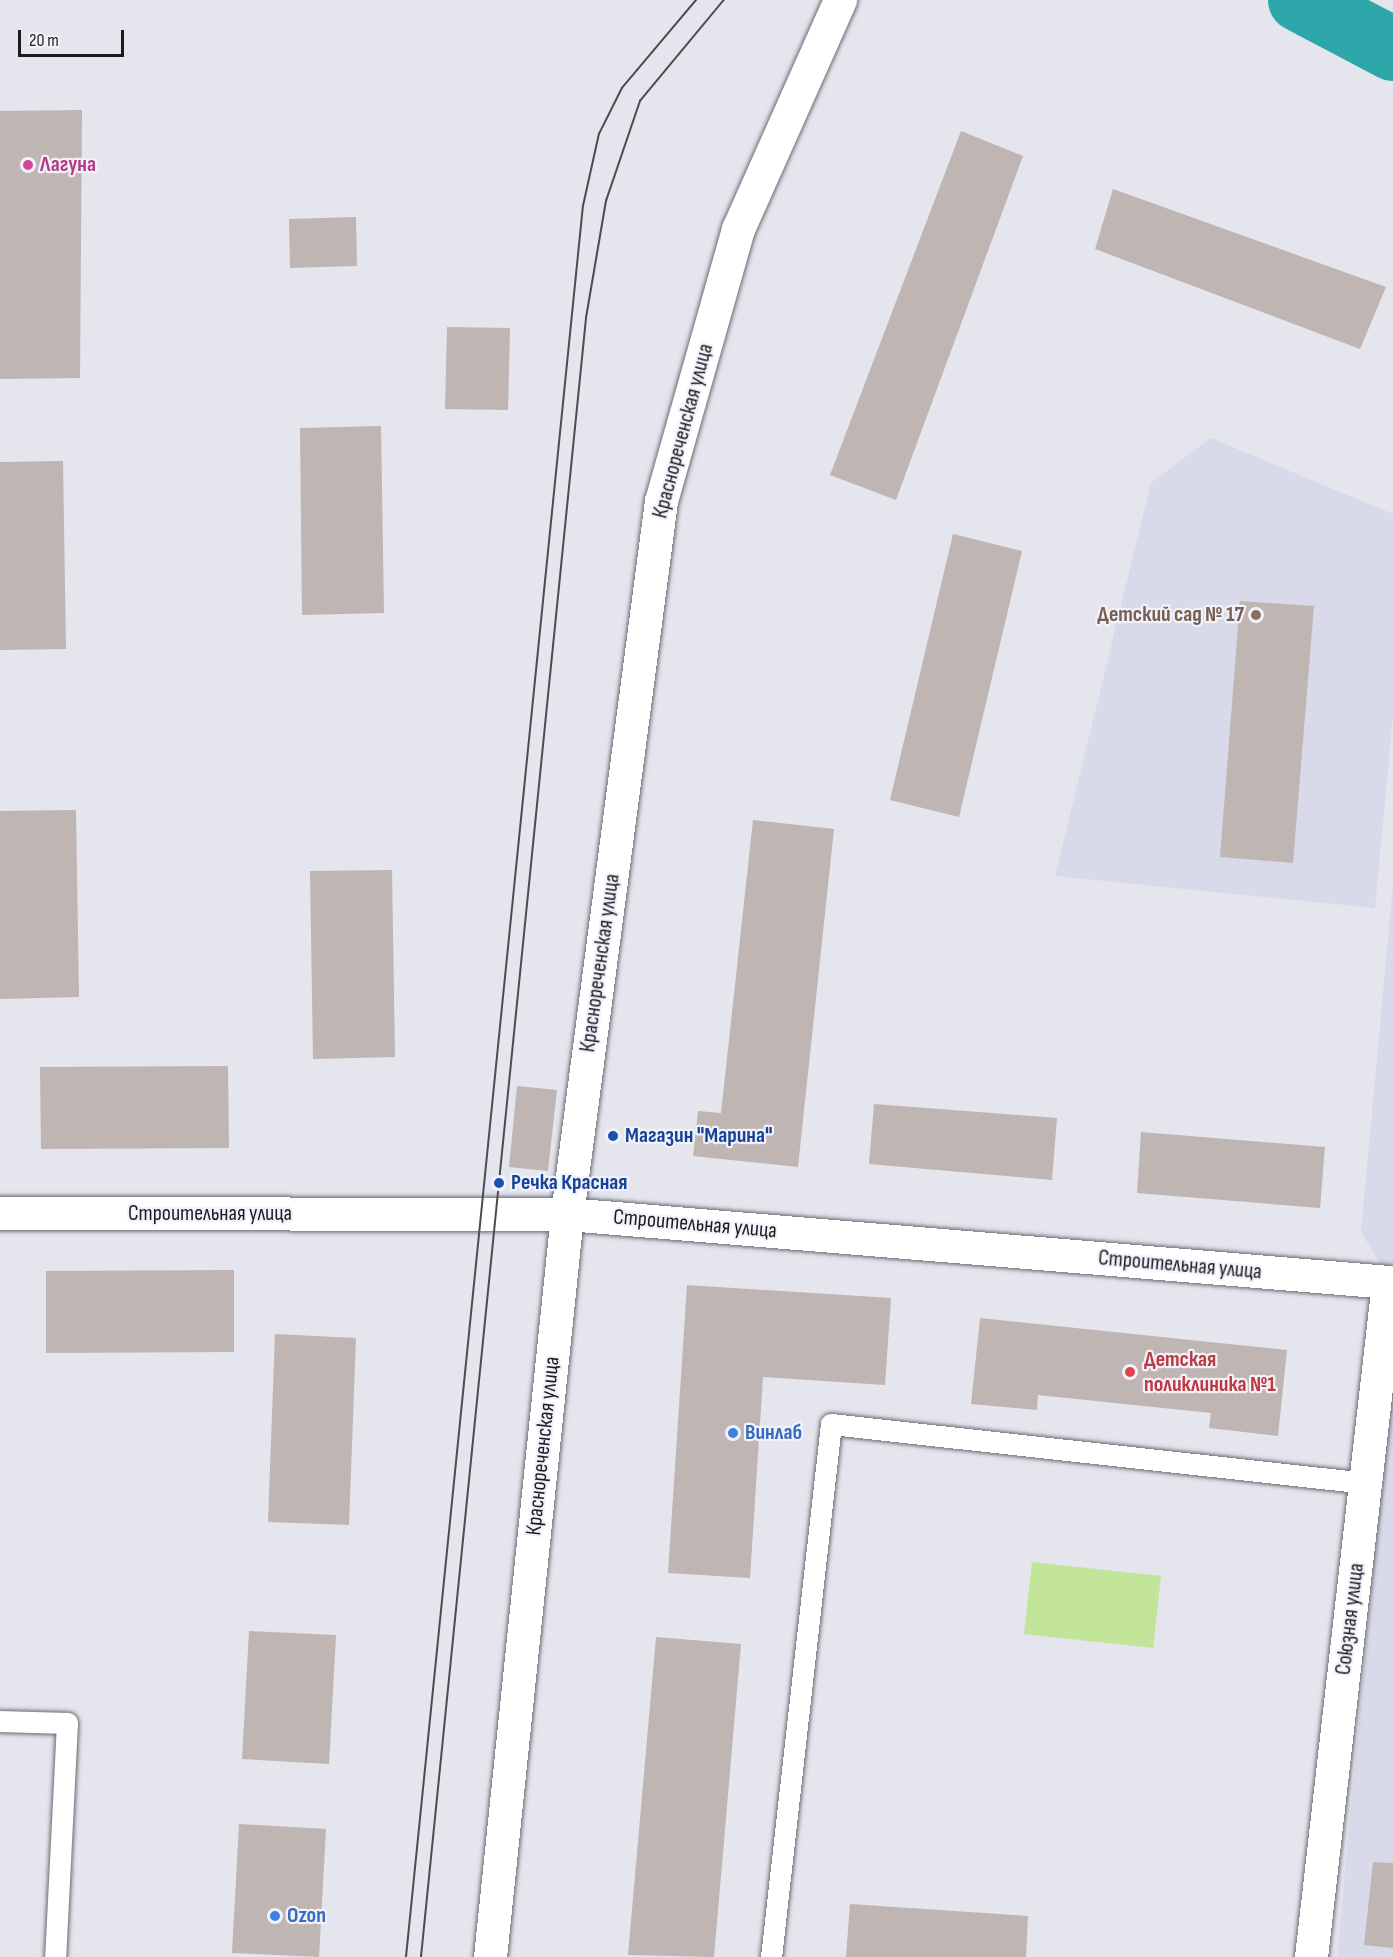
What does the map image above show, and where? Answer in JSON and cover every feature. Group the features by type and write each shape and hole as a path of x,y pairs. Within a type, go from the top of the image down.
{"street":[{"name":"Краснореченская улица","path":"490,1957 567,1214 661,501 738,229 840,0"},
{"name":"Строительная улица","path":"0,1213 567,1214 1391,1282"},
{"name":"Союзная улица","path":"1311,1957 1391,1282"}],"lane":[{"path":"771,1957 831,1424 1366,1483"},
{"path":"0,1721 67,1723 56,1957"}],"shaded area":[{"name":"Детский сад № 17","path":"1211,438 1393,514 1393,716 1375,908 1055,876 1151,483"},
{"path":"1393,884 1393,1284 1361,1232"},
{"path":"1393,1356 1393,1957 1337,1957"}],"green space":[{"path":"1032,1562 1161,1576 1153,1648 1024,1634"}],"building":[{"path":"82,110 80,378 0,379 0,111"},
{"path":"961,131 1023,156 896,500 830,475"},
{"path":"1113,189 1386,287 1360,349 1095,249"},
{"path":"356,217 357,266 290,268 289,219"},
{"path":"447,327 510,328 508,410 445,409"},
{"path":"381,426 384,613 302,615 300,428"},
{"path":"63,461 66,649 0,650 0,462"},
{"path":"953,534 1022,551 959,817 890,800"},
{"path":"1240,601 1314,606 1293,863 1220,857"},
{"path":"76,810 79,997 0,999 0,811"},
{"path":"753,820 834,829 798,1167 693,1156 698,1111 721,1113"},
{"path":"392,870 395,1057 313,1059 310,871"},
{"path":"228,1066 229,1148 41,1149 40,1067"},
{"path":"517,1086 557,1090 548,1171 509,1167"},
{"path":"874,1104 1057,1118 1052,1180 869,1164"},
{"path":"1141,1132 1325,1147 1320,1208 1137,1193"},
{"path":"234,1270 234,1352 46,1353 46,1271"},
{"path":"687,1285 891,1298 885,1385 763,1377 750,1578 668,1573"},
{"name":"Детская поликлиника №1","path":"980,1318 1287,1350 1278,1436 1209,1428 1211,1413 1038,1395 1037,1410 971,1404"},
{"path":"275,1334 356,1338 349,1525 268,1522"},
{"path":"249,1631 336,1635 329,1764 242,1759"},
{"path":"656,1637 741,1644 714,1957 628,1955"},
{"path":"239,1824 326,1829 319,1957 232,1953"},
{"path":"1373,1862 1393,1863 1393,1948 1364,1945"},
{"path":"850,1904 1028,1916 1026,1957 846,1957"}],"waterway":[{"path":"1300,0 1393,49"}],"tram line":[{"path":"406,1957 583,206 599,134 622,88 696,0"},
{"path":"421,1957 586,318 606,201 640,101 724,0"}],"place":[{"name":"Лагуна","path":"28,165"},
{"name":"Детский сад № 17","path":"1256,615"},
{"name":"Магазин \"Марина\"","path":"613,1136"},
{"name":"Речка Красная","path":"499,1183"},
{"name":"Детская поликлиника №1","path":"1130,1372"},
{"name":"Винлаб","path":"733,1433"},
{"name":"Ozon","path":"275,1916"}]}
